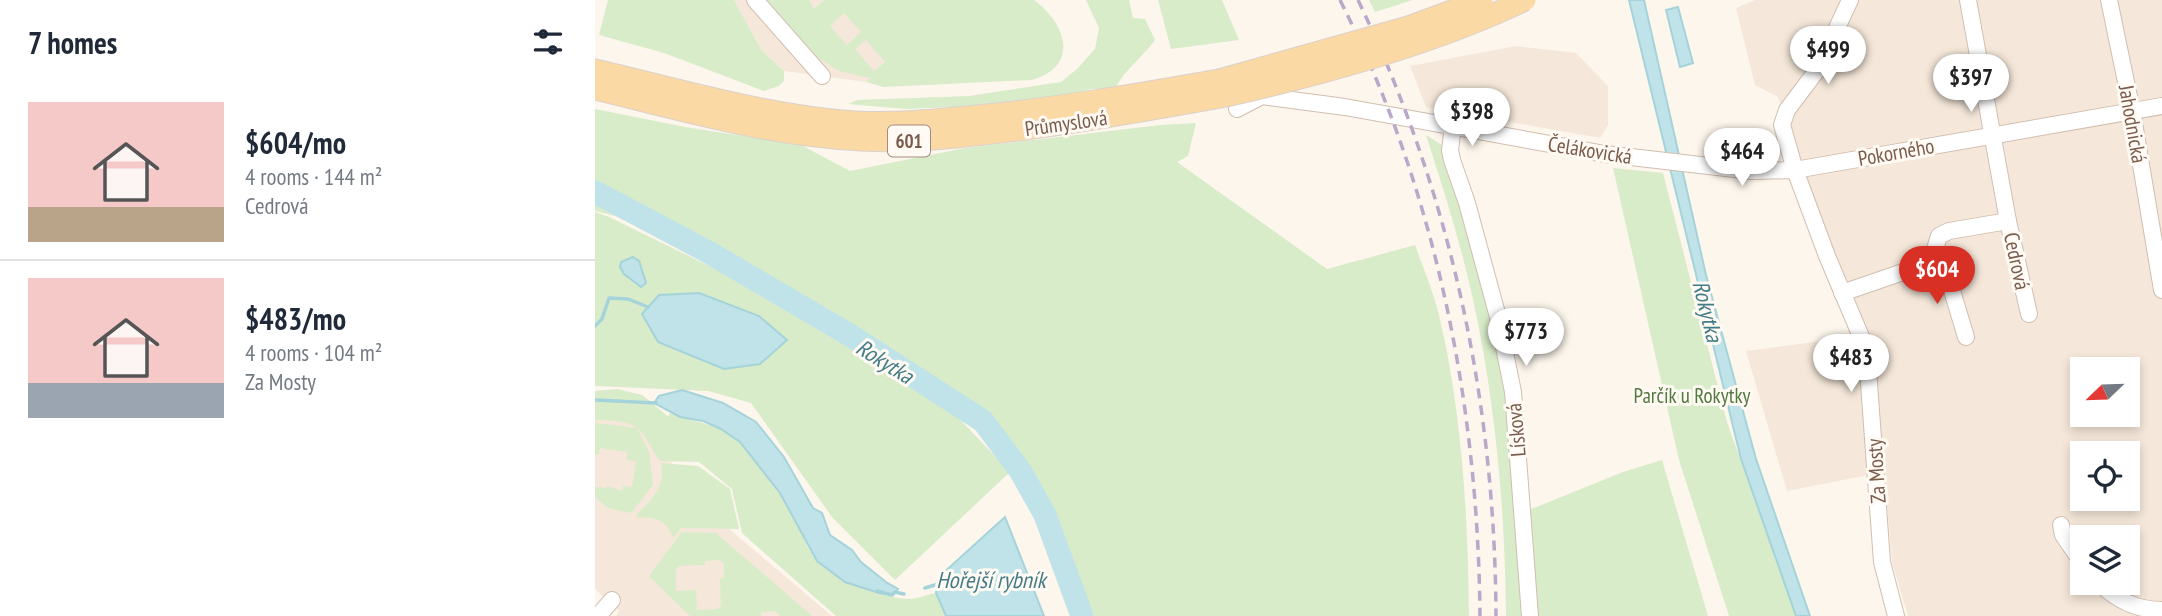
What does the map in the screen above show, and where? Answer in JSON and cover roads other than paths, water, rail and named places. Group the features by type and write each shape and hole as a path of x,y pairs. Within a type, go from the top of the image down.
{"main road":[{"name":"Průmyslová","path":"595,70 751,106 813,117 871,122 925,121 1227,95 1482,0"},
{"name":"Průmyslová","path":"595,89 774,130 842,139 929,140 1011,131 1279,84 1413,44 1498,13 1525,0"}],"street":[{"path":"755,0 822,76"},
{"name":"Za Mosty","path":"1850,0 1818,69 1787,110 1782,125 1795,170 1867,356 1882,562 1896,616"},
{"path":"1968,0 2008,221"},
{"name":"Jahodnická","path":"2109,0 2162,290"},
{"name":"Čelákovická","path":"1227,95 1262,96 1345,107 1605,154 1752,171 1795,170"},
{"name":"Pokorného","path":"1795,170 2162,106"},
{"name":"Lísková","path":"1453,126 1450,150 1497,317 1513,392 1530,616"},
{"name":"Cedrová","path":"1938,260 1935,249 1939,236 1949,231 2008,221 2029,314"},
{"path":"1842,293 1938,260 1946,271 1966,337"},
{"path":"2061,524 2063,535 2070,545"},
{"path":"2114,595 2137,608 2159,612"},
{"path":"598,616 612,600"}],"water":[{"path":"1629,0 1644,0 1706,275 1756,459 1810,616 1796,616 1741,459"},
{"path":"1678,7 1693,63 1680,67 1666,10"},
{"path":"633,257 639,261 646,283 641,287 624,274 620,267 621,262"},
{"path":"699,293 759,316 787,340 760,364 724,369 658,342 642,314 659,295"},
{"path":"682,390 723,403 756,422 784,457 813,508 822,513 830,535 898,589 892,595 845,582 817,561 780,493 740,442 721,429 703,421 680,417 654,403 659,396"},
{"name":"Hořejší rybník","path":"1005,517 1044,616 946,616 936,593 941,575"}],"waterway":[{"name":"Rokytka","path":"595,192 710,253 848,334 983,421 1021,472 1045,515 1082,616"},
{"path":"595,326 602,319 609,298 628,299 648,307"},
{"path":"595,400 656,403"},
{"path":"925,588 938,584"},
{"path":"877,591 892,595 895,592 904,594"}],"railway":[{"path":"1340,0 1402,147 1426,223 1445,300 1471,457 1480,616"},
{"path":"1358,0 1391,73 1419,148 1462,300 1487,456 1494,536 1496,616"}],"park label":[{"name":"Parčík u Rokytky","path":"1692,395"}]}
